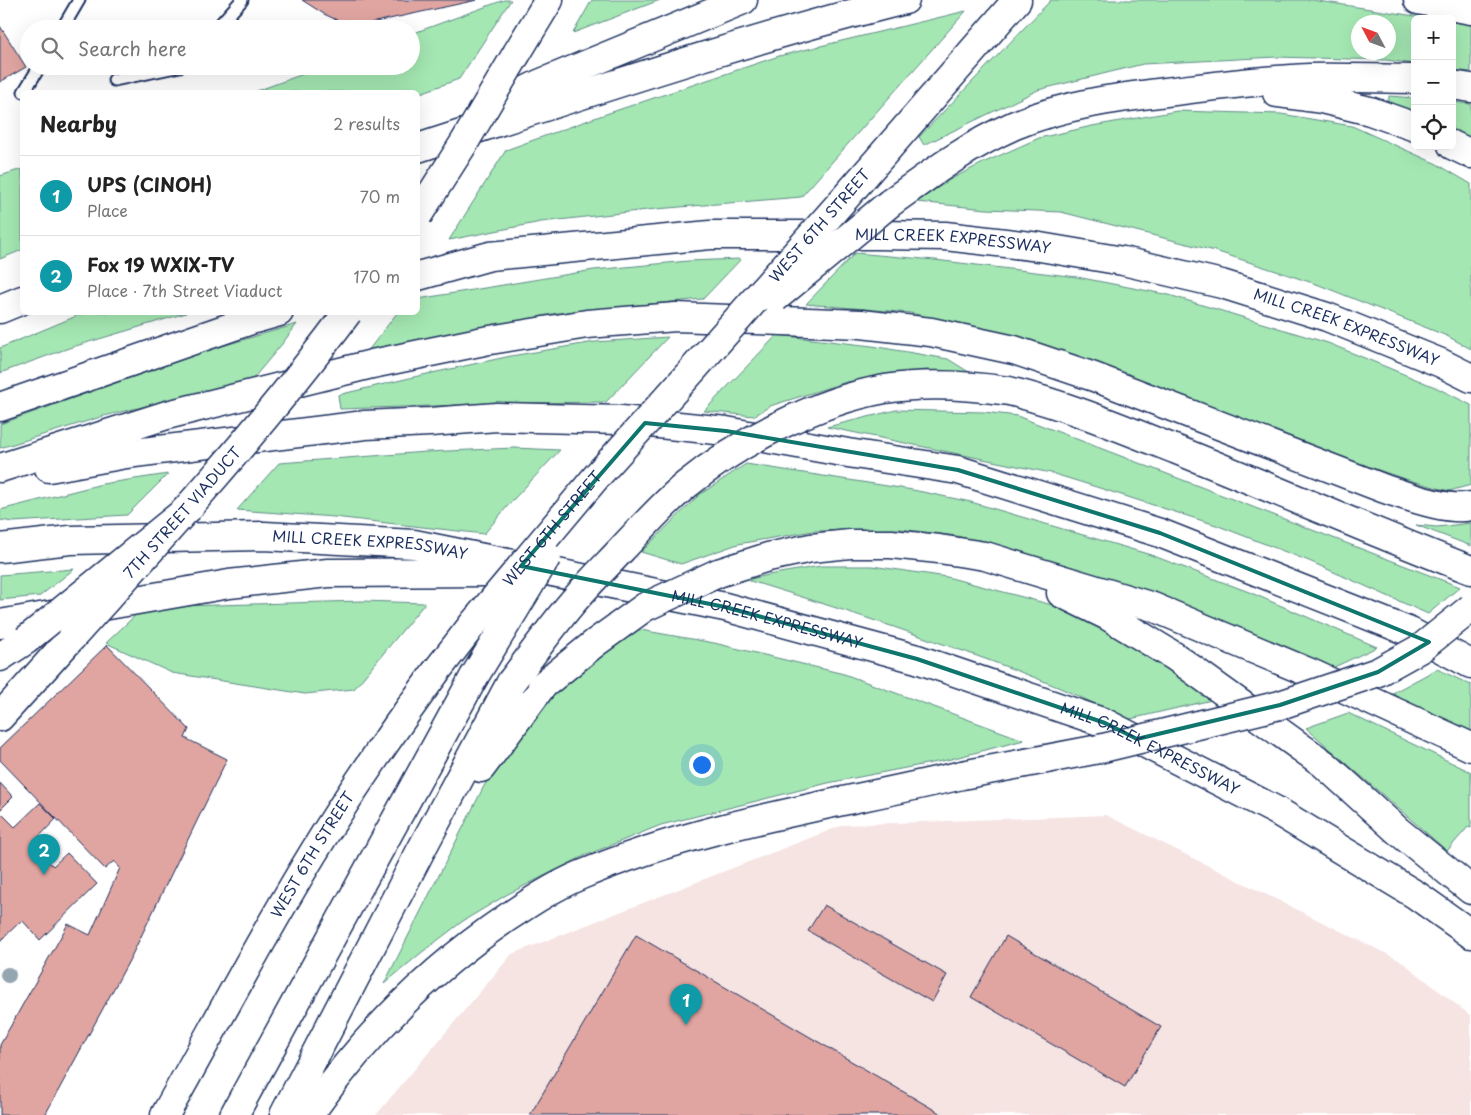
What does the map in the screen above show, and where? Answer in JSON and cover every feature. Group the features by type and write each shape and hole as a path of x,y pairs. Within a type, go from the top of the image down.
{"main road":[{"path":"420,212 464,143 549,0"},
{"path":"420,145 538,84 743,0"},
{"path":"420,145 694,58 905,0"},
{"name":"WEST 6TH STREET","path":"165,1115 269,927 313,853 380,750 435,673 491,601 597,476 690,374 1017,0"},
{"path":"1418,0 1471,10"},
{"path":"690,374 783,291 890,203 933,171 982,141 1017,124 1059,110 1102,100 1226,84 1309,78 1411,79"},
{"path":"1456,86 1471,88"},
{"path":"1140,95 1206,90 1282,94 1321,99 1346,105 1370,111 1411,126"},
{"path":"1456,147 1471,154"},
{"name":"MILL CREEK EXPRESSWAY","path":"420,275 490,256 710,235 946,236 1040,247 1114,260 1222,284 1327,316 1441,363 1471,378"},
{"path":"0,310 20,301"},
{"path":"0,407 269,315"},
{"name":"7TH STREET VIADUCT","path":"0,697 73,636 190,507 310,364 346,315"},
{"path":"0,468 167,415 372,364 484,341 587,324 676,317 861,324 931,332 1014,350 1094,377 1385,489 1427,502 1464,508 1471,506"},
{"path":"284,1115 420,852 511,682 572,604 646,523 686,485 727,456 767,432 805,413 884,389 919,385 949,384 1009,390 1047,400 1091,415 1471,570"},
{"path":"0,477 126,454 365,425 498,417 620,420 726,432 958,470 1160,533 1410,632 1471,664"},
{"path":"234,1115 474,677 597,476"},
{"path":"0,657 26,640 190,507"},
{"name":"MILL CREEK EXPRESSWAY","path":"0,548 70,540 264,536 414,544 725,607 917,659 1105,723 1277,811 1416,895 1471,934"},
{"path":"420,852 542,686 595,643 645,607 718,573 768,557 811,548 850,544 891,544 985,556 1153,607 1315,676 1471,747"},
{"path":"985,556 1108,616 1174,656 1324,764 1398,831 1471,890"},
{"path":"0,624 229,584 328,573 550,572"},
{"path":"1273,578 1415,621 1471,644"},
{"path":"309,1115 379,1026 411,993 476,938 538,897 581,875 666,844 754,821 1099,748 1280,705 1378,672 1421,648 1471,608"},
{"path":"0,717 73,636"}],"lane":[{"path":"67,20 79,0"},
{"path":"224,20 242,0"},
{"path":"25,90 34,75"},
{"path":"114,80 138,75"}],"highlighted area":[{"path":"645,423 726,431 958,470 1160,533 1429,642 1378,672 1280,705 1137,739 1105,723 917,659 725,607 521,566"}],"shaded area":[{"path":"1106,815 1401,961 1471,1016 1471,1115 376,1115 512,954 843,825"}],"green space":[{"path":"504,0 511,0 459,79 420,93 420,90 259,90 300,75 420,75 420,31"},
{"path":"592,0 660,0 573,33"},
{"path":"1051,0 1312,0 1411,15 1411,63 1386,60 1396,60 1396,15 1351,15 1351,59 1276,57 1143,64 1038,90 924,145 919,137"},
{"path":"966,11 801,197 656,209 541,222 449,240 506,150 600,116 779,56"},
{"path":"1456,22 1471,24 1471,72 1456,70"},
{"path":"1389,96 1411,98 1411,116 1388,107"},
{"path":"1456,102 1471,104 1471,141 1456,135"},
{"path":"1177,111 1281,114 1352,126 1437,164 1471,184 1471,349 1447,336 1319,285 1215,251 1061,212 986,209 917,202 949,180 1039,138 1092,126"},
{"path":"20,170 20,251 0,259 0,176"},
{"path":"855,253 935,260 1077,277 1169,295 1328,343 1435,387 1471,405 1471,485 1449,491 1405,479 1328,453 1185,397 1053,349 911,313 806,304"},
{"path":"741,259 703,299 557,313 367,352 395,315 420,315 420,299 594,270 688,261"},
{"path":"79,315 179,315 69,348 0,373 0,348"},
{"path":"297,324 251,381 104,416 0,448 0,424 212,349"},
{"path":"777,335 872,346 948,359 972,374 926,370 846,382 770,406 754,416 704,411"},
{"path":"668,337 606,402 340,409 338,395 418,376 511,356 595,342"},
{"path":"896,410 984,412 1017,416 1460,587 1428,614 1309,561 1216,525 1090,485 1051,473 827,427"},
{"path":"514,448 560,450 484,534 334,517 237,510 279,463 426,452"},
{"path":"746,464 913,490 971,502 1151,555 1249,592 1377,647 1330,669 1152,595 1056,562 957,536 900,529 813,531 738,544 681,564 641,552 699,495"},
{"path":"168,474 127,515 13,522 0,520 0,510 102,484"},
{"path":"1471,523 1471,546 1416,525 1437,527"},
{"path":"821,566 872,566 947,577 1056,606 1114,633 1216,699 1126,720 1104,708 1036,678 990,661 870,619 747,580"},
{"path":"74,569 40,596 0,600 0,575"},
{"path":"362,601 425,603 354,689 305,694 172,673 106,643 144,607"},
{"path":"635,629 714,643 844,674 1024,740 947,760 828,783 661,825 584,856 508,894 463,921 384,984 484,786 511,743 559,688"},
{"path":"1437,669 1471,685 1471,736 1387,696"},
{"path":"1348,713 1471,772 1471,828 1468,827 1447,851 1306,728"}],"building":[{"path":"302,0 477,0 384,20 337,20"},
{"path":"0,26 20,58 20,70 0,82"},
{"path":"107,645 189,729 185,738 227,759 131,957 45,1115 0,1115 0,1045 68,924 90,935 120,868 114,861 105,869 0,760 0,748"},
{"path":"0,783 13,797 0,810"},
{"path":"40,803 56,819 32,844 53,866 67,853 97,884 40,940 22,920 0,941 0,812 15,827"},
{"path":"824,905 947,975 932,1002 808,931"},
{"path":"636,935 943,1115 530,1115"},
{"path":"1006,936 1161,1027 1125,1087 971,997"}],"place":[{"name":"Fox 19 WXIX-TV","path":"44,875"},
{"name":"UPS (CINOH)","path":"686,1025"}]}
